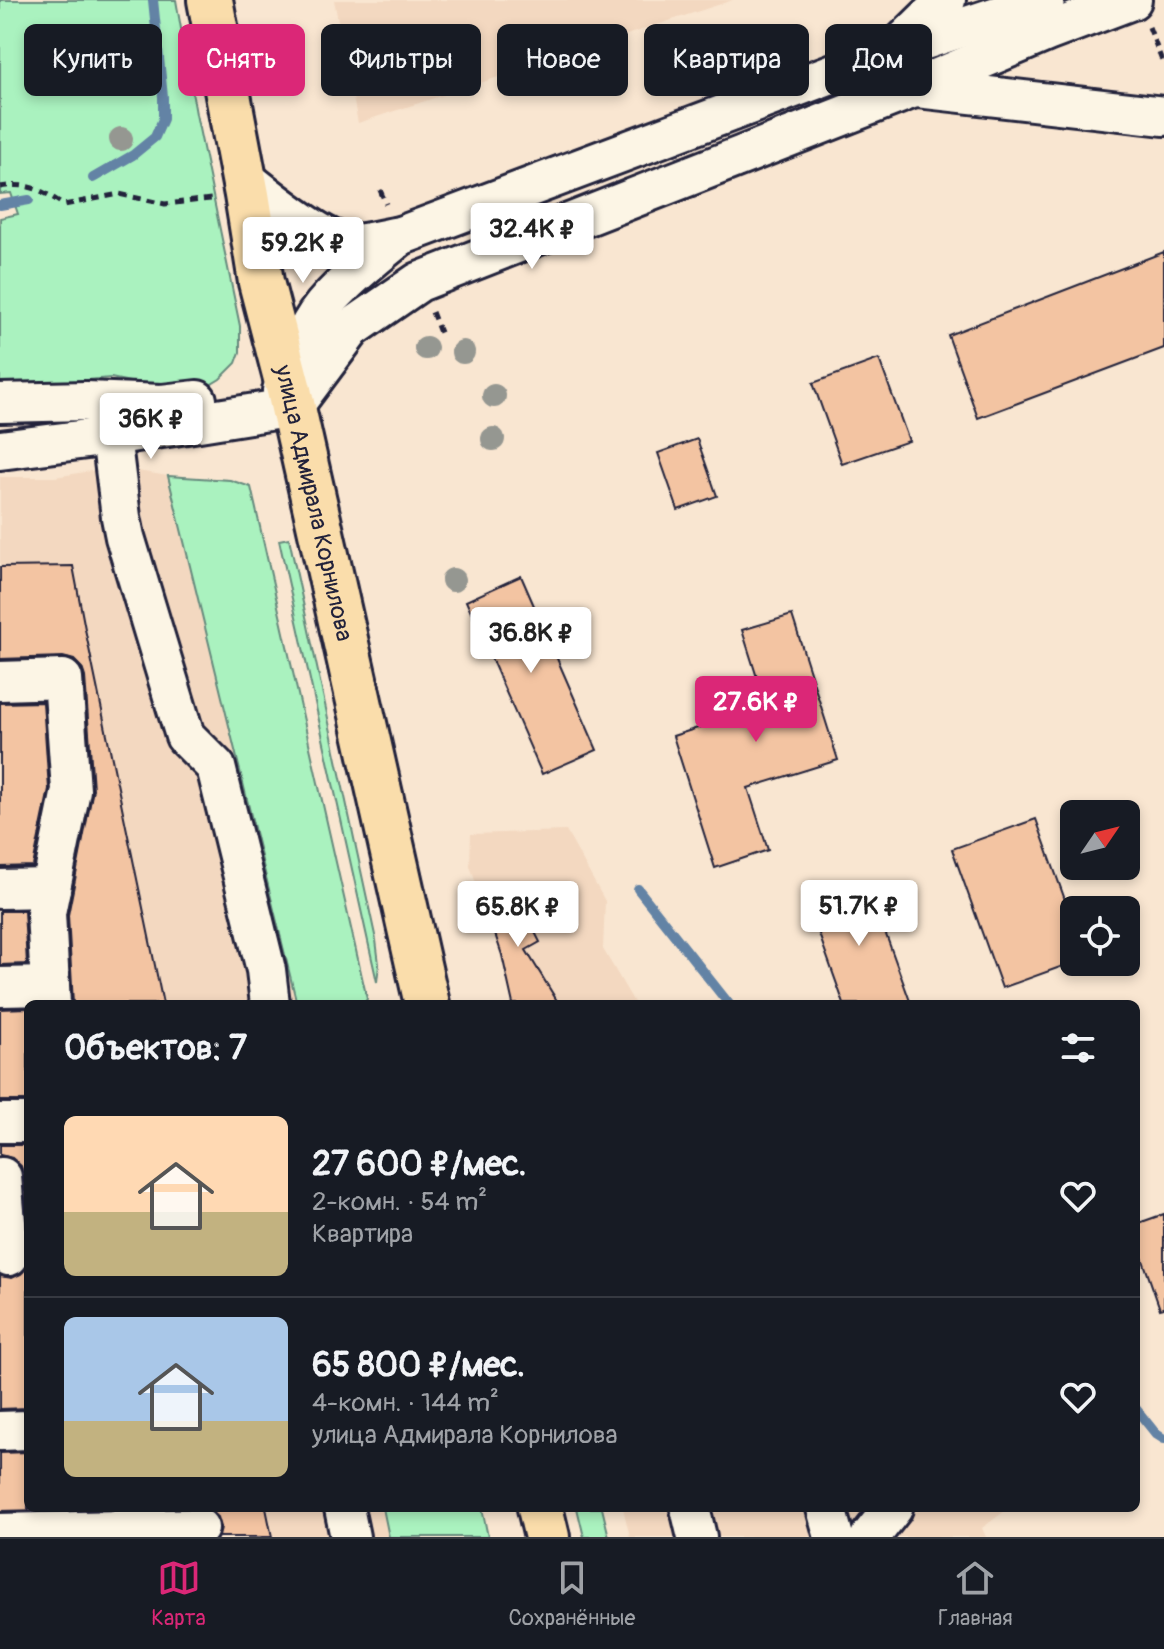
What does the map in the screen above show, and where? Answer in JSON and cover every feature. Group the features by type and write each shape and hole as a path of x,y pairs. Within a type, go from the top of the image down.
{"main road":[{"name":"улица Адмирала Корнилова","path":"210,0 261,282 291,399 426,1000"},
{"path":"541,1512 547,1537"}],"street":[{"path":"922,24 946,0"},
{"path":"932,38 1045,0"},
{"path":"932,80 1047,32 1140,13"},
{"path":"245,186 327,236 348,244 400,236 825,76"},
{"path":"932,90 1164,116"},
{"path":"0,450 111,436 291,399 352,328 419,282 894,96"},
{"path":"291,399 311,325 333,296 400,236"},
{"path":"0,403 86,401 162,404 291,399"},
{"path":"111,436 125,537 185,736 216,767 266,970 270,1000"},
{"path":"0,681 63,679 71,790 46,913 50,995 0,987"},
{"path":"0,889 51,888"},
{"path":"0,1123 24,1123"},
{"path":"0,1178 12,1256"},
{"path":"0,1431 24,1430"},
{"path":"345,1512 350,1537"},
{"path":"691,1512 697,1537"},
{"path":"827,1512 834,1537"},
{"path":"870,1537 890,1512"},
{"path":"0,1533 198,1524"}],"path":[{"path":"1140,13 1164,66"},
{"path":"0,187 18,184 44,191 64,205 119,194 165,204 245,186"}],"shaded area":[{"path":"334,0 733,0 660,24 644,24 644,29 628,34 628,24 497,24 497,77 481,83 481,24 339,24"},
{"path":"353,96 440,96 358,123"},
{"path":"114,467 168,476 230,480 251,487 367,1000 24,1000 24,1512 483,1512 488,1537 0,1537 0,477 55,477"},
{"path":"566,831 605,901 603,949 633,1000 511,1000 500,953 470,866 471,834"},
{"path":"624,1512 1004,1512 982,1528 986,1537 630,1537"}],"green space":[{"path":"0,0 176,0 180,24 178,96 193,96 240,326 240,352 236,363 220,379 200,391 187,394 111,378 0,387 0,218 18,214 11,193 0,194"},
{"path":"168,476 230,480 251,487 367,999 296,1000"},
{"path":"289,538 376,940 379,964 377,982 279,540"},
{"path":"384,1512 483,1512 488,1537 389,1537"},
{"path":"578,1512 603,1512 609,1537 584,1537"}],"building":[{"path":"1164,252 1164,348 978,418 948,335"},
{"path":"879,359 909,441 842,464 813,383"},
{"path":"697,439 717,496 678,510 658,453"},
{"path":"73,566 162,1000 73,1000 68,915 93,789 85,677 74,660 63,657 0,659 0,567"},
{"path":"521,576 597,750 542,774 466,601"},
{"path":"792,615 838,760 748,788 768,850 715,868 673,736 766,706 742,630"},
{"path":"43,702 49,789 33,866 0,867 0,703"},
{"path":"1036,819 1064,896 1060,896 1060,967 1002,988 952,849"},
{"path":"867,882 910,1000 843,1000 808,903"},
{"path":"512,887 540,942 526,950 557,1000 512,1000 502,955 483,898 493,893 494,896"},
{"path":"0,911 24,911 27,964 0,965"},
{"path":"24,1008 24,1101 0,1101 0,1009"},
{"path":"0,1145 24,1145 24,1175 21,1166 12,1158 0,1155"},
{"path":"1164,1214 1164,1308 1160,1309 1140,1252 1140,1223"},
{"path":"24,1271 24,1408 0,1409 0,1276 12,1278"},
{"path":"24,1452 24,1510 0,1511 0,1453"},
{"path":"212,1512 267,1512 272,1537 219,1537 221,1527 218,1517"}],"waterway":[{"path":"93,178 133,155 155,137 163,119 153,0"},
{"path":"0,205 29,200"},
{"path":"638,889 726,1000"},
{"path":"1140,1414 1164,1439"}]}
